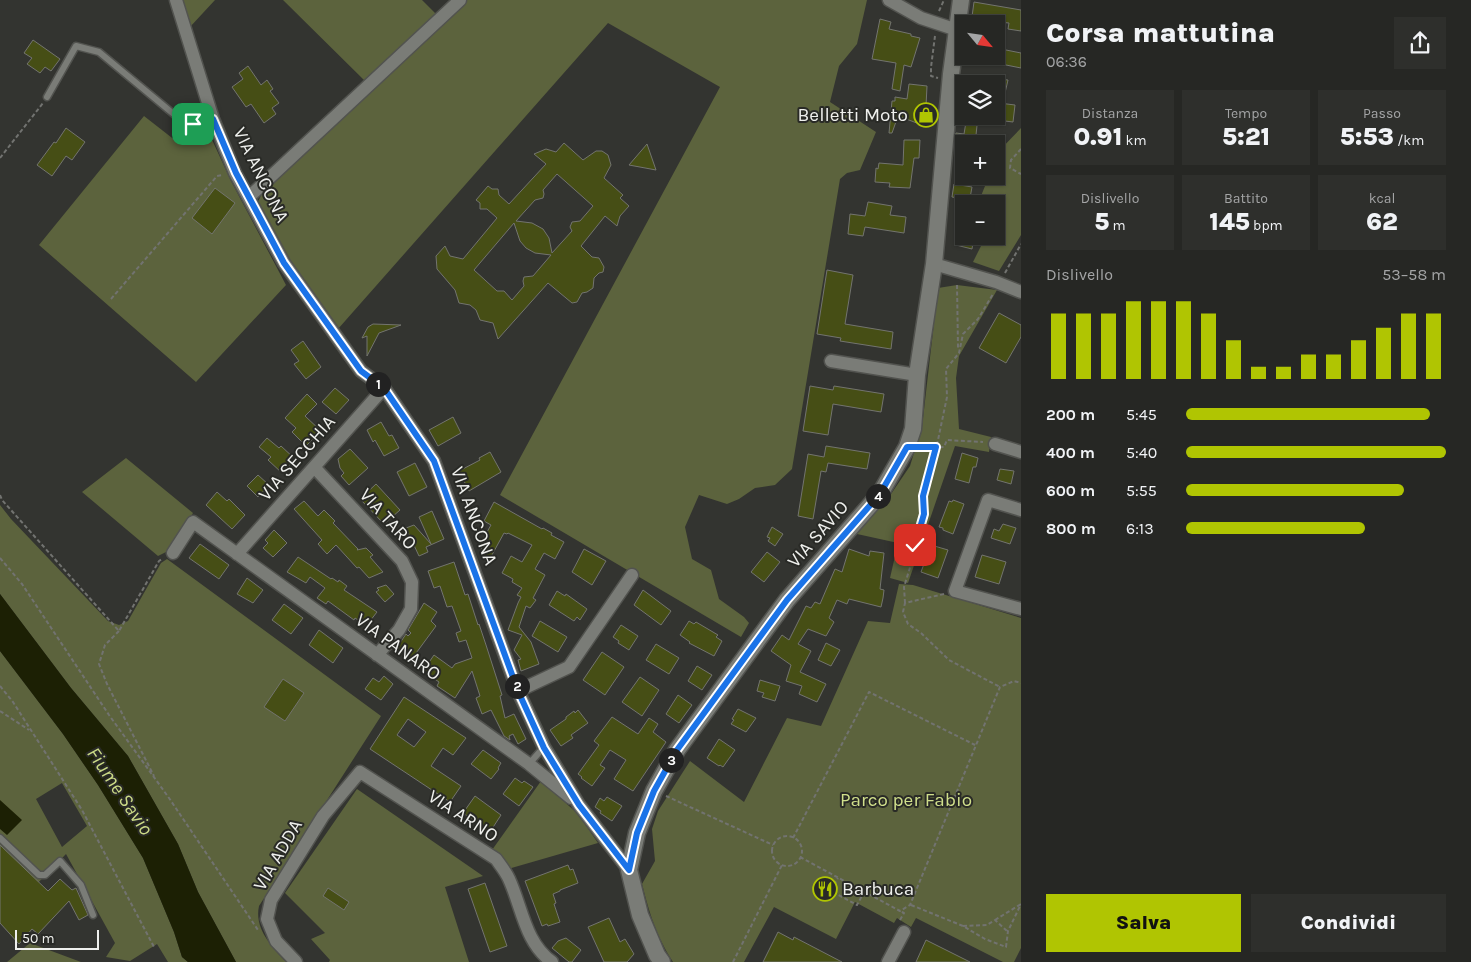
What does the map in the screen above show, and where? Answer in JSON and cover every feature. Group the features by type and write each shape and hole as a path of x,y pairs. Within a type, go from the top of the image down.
{"street":[{"name":"VIA ANCONA","path":"176,0 213,119 236,173 284,263 361,371 384,388 434,461 518,691 544,748 579,805 629,870"},
{"path":"249,197 460,0"},
{"path":"890,0 921,18 955,29"},
{"name":"VIA SAVIO","path":"959,15 961,0"},
{"name":"VIA SAVIO","path":"656,960 640,915 629,870 637,833 654,791 677,750 787,600 880,494 907,447 913,429 917,375 934,264 955,45"},
{"path":"934,264 996,282 1021,292"},
{"path":"831,360 917,375"},
{"name":"VIA SECCHIA","path":"238,554 384,388"},
{"path":"995,444 1021,452"},
{"name":"VIA TARO","path":"314,467 402,561 412,582 411,609 399,630 377,655"},
{"path":"1021,510 988,500 956,591 1021,609"},
{"name":"VIA PANARO","path":"173,553 193,522 529,764 579,805"},
{"path":"518,691 569,667 632,575"},
{"name":"VIA ADDA","path":"296,962 276,941 267,919 271,900 323,816 360,772"},
{"name":"VIA ARNO","path":"360,772 496,859 509,879 527,930 546,957 552,962"},
{"path":"888,962 902,926"}],"lane":[{"path":"47,97 76,46 99,52 176,116 193,124 213,119"},
{"path":"529,764 544,748"},
{"path":"0,838 39,875 45,874 60,861 81,885 93,915"}],"path":[{"path":"938,85 938,78 931,76 931,67 938,11 944,0"},
{"path":"0,158 47,97"},
{"path":"1021,149 1011,160 1010,168 1021,174"},
{"path":"111,300 217,176 236,173"},
{"path":"1005,273 1021,244"},
{"path":"957,286 959,353"},
{"path":"994,293 978,319 963,334 959,353 946,369 947,397 923,496 924,514 904,587 905,602 903,612 908,624 921,633 949,660 1000,687"},
{"path":"907,447 944,447 947,440 981,442"},
{"path":"0,495 2,500 119,631"},
{"path":"158,783 107,684 99,664 105,646 119,631 159,561 173,553"},
{"path":"0,558 22,584 109,715 158,783 260,934"},
{"path":"905,602 956,591"},
{"path":"900,911 910,905 1000,687 1014,681 1021,683"},
{"path":"0,686 13,702 82,810 154,947"},
{"path":"793,838 869,692 975,746"},
{"path":"0,711 31,731"},
{"path":"654,791 773,844"},
{"path":"784,836 793,838 800,844 800,857 794,864 782,865 775,861 773,857 773,844 784,836"},
{"path":"800,857 904,913 902,926"},
{"path":"733,962 782,865"},
{"path":"834,884 838,878"},
{"path":"833,892 857,905 864,892"},
{"path":"910,905 963,926 985,939 1006,947 1008,932 1021,904"},
{"path":"963,926 986,925 1021,904"},
{"path":"996,920 1008,932"}],"green space":[{"path":"181,0 215,0 190,27"},
{"path":"283,0 422,0 438,16 366,82"},
{"path":"467,0 867,0 857,44 839,66 830,102 876,132 860,170 847,173 840,179 792,469 775,485 755,488 739,499 727,504 699,495 685,527 692,559 711,570 719,599 744,617 749,623 741,637 500,495 720,87 608,23 338,329 304,285 257,204 264,189"},
{"path":"144,116 176,141 208,131 231,181 286,285 196,382 39,245"},
{"path":"1021,128 1021,235 999,271 973,262 982,245 1005,245 1005,195 981,195 985,185 1005,185 1005,145"},
{"path":"957,285 997,290 959,356 956,378 959,429 991,437 989,452 955,446 908,583 890,578 898,543 857,534 889,497 910,466 922,427 938,288"},
{"path":"126,458 193,513 170,550 158,556 82,492"},
{"path":"0,505 108,621 119,625 128,621 161,563 167,559 381,716 259,906 259,922 265,937 286,962 236,962 198,892 178,844 128,756 71,688 0,594"},
{"name":"Parco per Fabio","path":"899,584 913,585 1021,618 1021,948 1014,962 1003,962 916,918 911,927 897,918 894,923 855,902 836,939 774,907 744,962 673,962 654,924 642,884 655,861 652,829 658,811 690,761 744,802 787,718 821,726 868,621 890,623"},
{"path":"0,651 63,734 98,785 143,858 174,932 182,957 188,962 168,962 157,944 130,961 106,957 115,943 66,854 0,922","holes":["62,783 87,826 62,847 36,799"]},
{"path":"541,781 578,814 598,843 508,869 492,850"},
{"path":"357,789 483,876 445,887 469,962 329,962 330,960 311,939 325,933 285,893"},
{"path":"30,943 81,962 7,962"}],"water":[{"name":"Fiume Savio","path":"0,594 71,688 128,756 178,844 198,892 236,962 188,962 182,957 174,932 143,858 98,785 63,734 0,651"},
{"path":"0,800 22,820 7,835 0,829"}],"building":[{"path":"974,2 1021,10 1021,31 1008,29 1009,23 1005,23 1005,15 972,15"},
{"path":"880,19 891,22 889,29 920,38 911,67 904,65 900,91 892,89 896,63 872,59"},
{"path":"33,40 60,59 51,71 45,67 40,73 27,64 32,58 24,53"},
{"path":"1005,50 1021,53 1021,68 1005,65"},
{"path":"248,66 261,85 267,80 273,89 270,91 279,103 272,108 276,114 264,123 251,104 246,107 232,87 243,79 239,73"},
{"path":"1005,80 1008,80 1005,93"},
{"path":"909,84 927,86 925,126 898,116 892,133 889,133 892,101 895,101 895,97 907,99"},
{"path":"1005,104 1015,105 1013,122 1005,121"},
{"path":"966,125 977,125 976,135 956,135 956,133 964,134"},
{"path":"66,128 85,142 72,160 66,156 52,176 37,165"},
{"path":"904,140 920,140 919,158 914,158 910,188 889,187 890,183 875,182 876,168 878,169 879,163 903,165"},
{"path":"564,143 583,160 596,151 602,151 608,155 611,165 604,178 623,195 620,198 629,206 620,216 617,226 605,216 581,246 592,257 599,258 604,267 603,272 594,278 593,288 582,293 577,302 572,303 548,283 498,339 493,323 480,320 476,310 470,305 459,303 455,290 437,269 436,256 445,246 450,256 463,259 497,218 487,209 480,209 480,203 476,200 488,186 492,189 498,189 499,195 509,204 546,164 534,154 546,149 556,152","holes":["557,174 593,206 580,221 572,222 570,227 572,231 552,253 549,238 543,229 532,223 516,221 535,200 543,198 543,190","514,223 520,241 526,248 535,253 551,255 533,276 524,277 524,286 512,300 504,291 497,291 474,270"]},
{"path":"647,144 656,170 629,165"},
{"path":"954,184 972,187 971,195 955,195 955,197 952,197"},
{"path":"215,188 235,203 212,234 192,218"},
{"path":"868,202 892,206 890,215 906,217 904,233 865,227 863,236 848,234 850,214 865,216"},
{"path":"956,245 973,245 972,249"},
{"path":"827,270 853,275 845,324 893,332 891,349 840,341 841,338 817,334"},
{"path":"999,313 1021,325 1021,337 1006,363 979,348"},
{"path":"373,324 401,325 379,333 367,356 367,336 362,338 368,327"},
{"path":"303,341 321,367 306,379 294,364 299,361 291,350"},
{"path":"810,386 833,390 834,386 884,394 881,412 833,404 828,435 803,431"},
{"path":"335,388 349,400 336,414 322,402"},
{"path":"307,394 317,404 305,416 321,431 306,446 292,432 296,428 285,418"},
{"path":"453,417 461,433 438,446 429,430"},
{"path":"381,422 389,436 392,435 399,448 384,456 375,440 373,442 367,430"},
{"path":"267,438 279,448 281,446 295,459 282,473 268,460 271,457 259,447"},
{"path":"826,446 870,453 867,469 828,463 826,472 821,471 813,519 798,516 808,454 824,457"},
{"path":"350,449 368,468 349,485 341,476 344,473 340,468 338,459"},
{"path":"490,452 501,472 469,491 459,471 480,460 479,458"},
{"path":"962,453 978,458 976,467 973,467 969,483 955,479"},
{"path":"415,463 427,487 409,496 397,472"},
{"path":"1000,469 1014,471 1011,484 997,480"},
{"path":"258,475 269,485 258,497 247,486"},
{"path":"376,484 400,510 384,524 360,499"},
{"path":"217,492 227,501 229,499 245,515 232,529 206,505"},
{"path":"953,500 964,504 953,534 939,527 949,501 952,502"},
{"path":"304,501 318,516 324,510 357,550 366,548 373,555 370,557 383,572 369,578 336,545 327,554 318,544 322,540 294,509"},
{"path":"494,502 552,533 551,535 564,542 555,559 544,553 535,569 545,575 533,598 536,600 530,608 526,606 519,627 531,642 539,664 521,671 518,660 521,659 514,650 522,635 508,630 521,597 517,595 522,588 512,582 513,579 502,573 511,556 522,562 532,545 508,533 504,533 487,564 480,544 491,525 484,521"},
{"path":"432,511 444,539 426,547 428,552 419,556 406,528 414,525 431,544 419,517"},
{"path":"1003,524 1016,528 1010,544 991,538 994,529 999,531"},
{"path":"772,527 783,534 775,546 768,541 770,538 767,537"},
{"path":"274,530 287,543 273,557 263,548 268,543 265,540"},
{"path":"200,544 229,565 219,579 189,558"},
{"path":"931,545 948,550 938,578 921,572"},
{"path":"584,549 606,561 592,585 572,572"},
{"path":"849,549 869,556 870,551 884,553 880,589 884,590 883,598 881,607 849,599 847,604 837,600 829,618 834,622 826,636 808,629 798,644 811,651 800,672 826,684 817,702 799,694 802,686 786,681 791,665 771,651 782,635 789,640 806,606 811,608 815,602 820,604 835,569 842,572"},
{"path":"767,552 780,562 764,582 751,572"},
{"path":"982,555 1006,562 999,584 975,577"},
{"path":"298,557 331,579 338,582 339,580 347,586 344,590 377,612 370,621 367,619 364,624 355,618 354,620 328,601 326,604 317,598 325,588 310,577 306,583 287,572"},
{"path":"454,562 465,595 468,594 486,645 502,695 500,696 505,718 514,714 526,739 518,744 513,734 509,736 510,740 504,736 491,710 482,714 476,698 480,696 472,671 455,698 437,686 439,682 423,671 434,655 452,668 455,664 472,658 466,640 459,642 456,633 461,631 452,606 447,607 440,586 434,588 428,571"},
{"path":"247,578 263,590 253,603 237,594"},
{"path":"386,585 394,594 385,602 376,592 379,590 377,588"},
{"path":"643,590 671,611 661,625 634,605"},
{"path":"557,591 565,596 566,594 587,609 580,620 577,617 574,621 549,605"},
{"path":"424,603 437,612 431,621 436,626 411,660 396,649 406,634 408,636 411,633 408,630"},
{"path":"284,604 303,618 291,634 272,620"},
{"path":"540,621 567,637 558,652 532,636"},
{"path":"689,621 694,624 696,622 718,635 716,637 722,641 714,656 689,643 680,635"},
{"path":"621,625 638,636 629,650 618,643 619,641 613,637"},
{"path":"319,630 343,648 333,663 309,645"},
{"path":"826,643 840,650 831,666 818,660"},
{"path":"656,644 679,658 669,674 646,660"},
{"path":"602,652 624,667 605,695 583,680"},
{"path":"697,666 712,675 702,690 688,681"},
{"path":"384,676 393,684 381,700 365,689 373,678 379,682"},
{"path":"640,677 659,690 642,716 622,702"},
{"path":"283,679 304,693 285,721 264,707"},
{"path":"760,680 780,686 775,701 762,697 764,693 757,691"},
{"path":"678,695 692,705 679,723 666,714"},
{"path":"404,697 466,738 453,755 443,748 431,766 461,786 450,802 370,749","holes":["408,719 426,732 414,747 397,735"]},
{"path":"738,709 756,718 746,732 731,724"},
{"path":"578,710 588,723 571,735 573,738 561,746 550,730 574,711 575,713"},
{"path":"612,717 638,734 649,718 658,724 653,732 666,742 633,791 614,779 626,760 610,750 600,765 605,768 592,786 578,774 599,745 594,741"},
{"path":"719,739 735,750 723,767 707,758"},
{"path":"483,750 501,763 491,779 471,764"},
{"path":"515,778 533,787 519,806 503,794"},
{"path":"475,796 501,815 490,832 463,813"},
{"path":"607,797 622,806 612,821 595,807 600,798 604,801"},
{"path":"0,845 48,891 60,879 72,890 76,888 88,915 79,920 69,901 38,934 32,929 19,944 0,923"},
{"path":"568,865 570,870 573,869 578,883 553,894 560,922 542,926 525,881"},
{"path":"485,883 507,946 490,952 468,889"},
{"path":"328,888 349,902 344,910 323,896"},
{"path":"609,918 620,942 625,939 634,954 627,962 604,962 588,927"},
{"path":"778,932 793,940 794,937 842,962 763,962"},
{"path":"566,938 581,950 572,962 569,962 552,948 558,941"},
{"path":"926,940 970,962 916,962"}],"place":[{"name":"Belletti Moto","path":"926,115"},
{"name":"Barbuca","path":"825,889"}],"route":[{"path":"193,124 213,119 236,173 284,263 361,371 384,388 434,461 518,691 544,748 579,805 629,870 637,833 654,791 677,750 787,600 880,494 907,447 936,447 923,496 924,514 915,545"}]}
